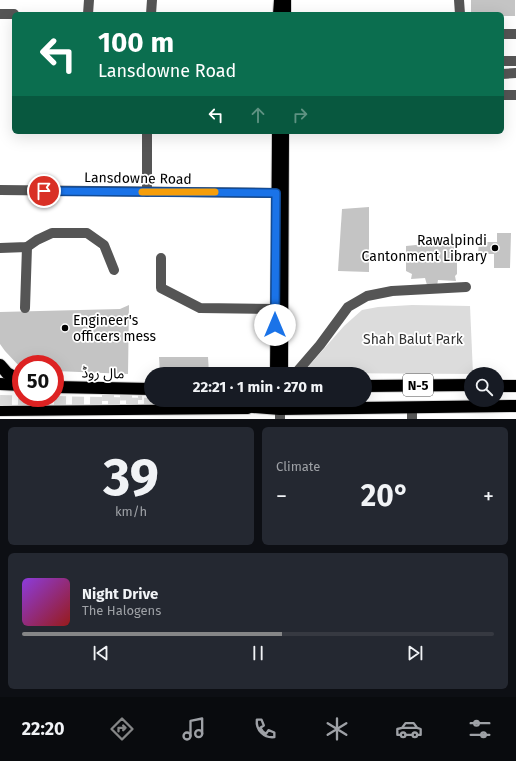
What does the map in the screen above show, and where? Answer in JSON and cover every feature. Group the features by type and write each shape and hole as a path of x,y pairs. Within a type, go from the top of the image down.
{"highway":[{"path":"0,365 7,373 12,376"},
{"path":"0,384 12,385"},
{"name":"مال روڈ","path":"64,386 144,389"},
{"name":"N-5","path":"372,386 464,386"},
{"path":"504,386 516,386"},
{"name":"N-5","path":"246,407 280,414 412,413 516,406"}],"main road":[{"path":"278,12 279,0"},
{"path":"286,0 286,12"},
{"path":"275,367 277,134"},
{"path":"283,367 284,134"},
{"path":"0,411 280,414"}],"street":[{"path":"88,12 89,0"},
{"path":"152,0 152,12"},
{"path":"459,0 460,12"},
{"path":"504,34 516,34"},
{"path":"504,61 516,61"},
{"path":"504,74 516,74"},
{"path":"504,95 516,95"},
{"path":"147,134 147,192"},
{"name":"Lansdowne Road","path":"0,190 276,193"},
{"path":"0,248 27,247 37,240 52,233 87,233 104,244 114,270"},
{"path":"25,308 27,247"},
{"path":"161,258 161,288 200,308 275,309"},
{"path":"301,367 348,307 367,296 392,291 466,287"}],"green space":[{"name":"Shah Balut Park","path":"412,305 470,306 473,367 464,367 464,374 372,373 372,367 308,367 344,326 362,310 378,307"}],"building":[{"path":"471,0 515,0 515,16 504,16 504,12 471,12"},
{"path":"369,207 369,272 338,271 342,209"},
{"name":"Rawalpindi Cantonment Library","path":"497,233 511,233 510,268 494,268 494,254 478,254 479,242 497,242"},
{"path":"455,241 457,260 457,274 455,276 456,281 438,280 437,286 427,285 425,278 411,279 412,274 406,271 406,246"},
{"name":"Engineer's officers mess","path":"129,305 128,374 64,371 64,355 12,355 12,358 0,344 0,312 120,309"},
{"path":"159,357 208,357 209,367 160,367"}],"tunnel":[{"path":"102,395 142,394"},
{"path":"0,401 144,404"}],"slow traffic":[{"path":"142,192 215,192"}],"place":[{"name":"Rawalpindi Cantonment Library","path":"495,248"},
{"name":"Engineer's officers mess","path":"65,328"}],"route":[{"path":"44,191 276,193 275,325"}]}
